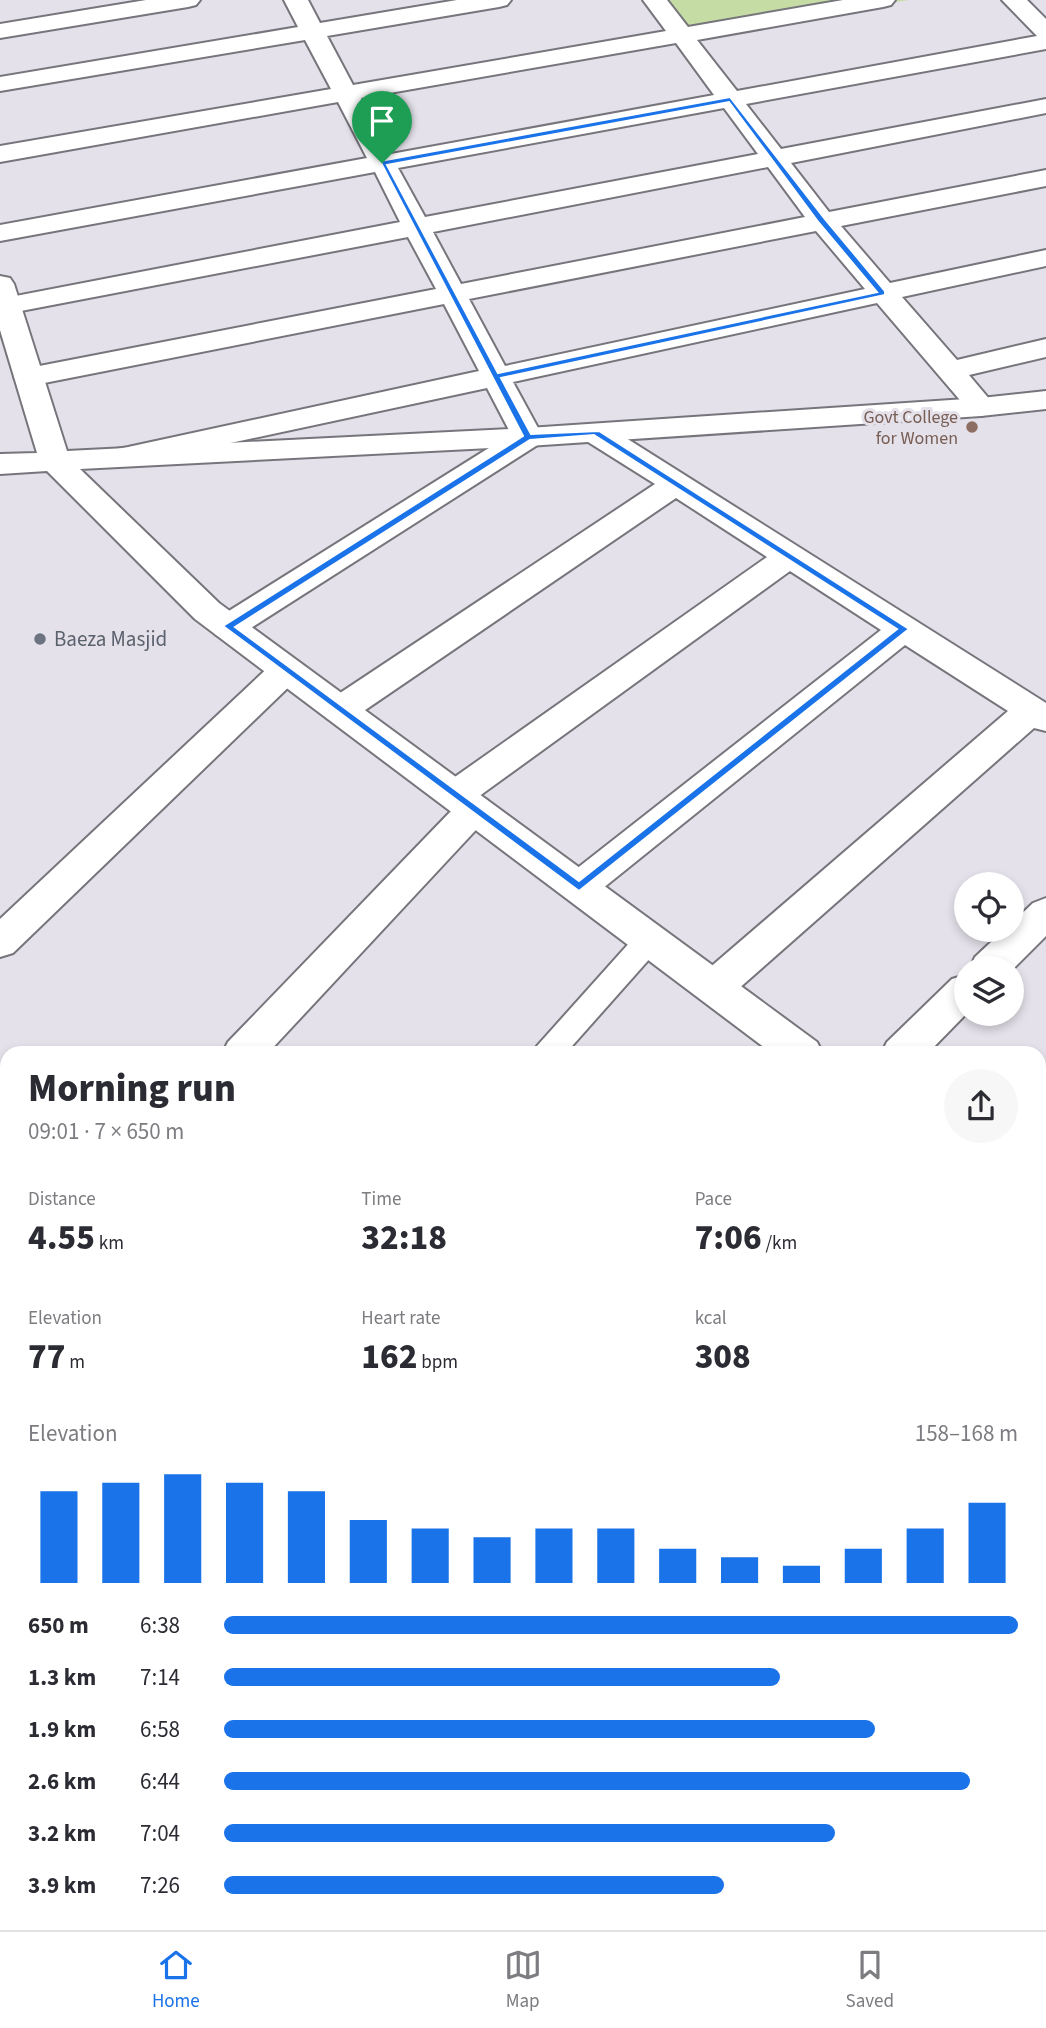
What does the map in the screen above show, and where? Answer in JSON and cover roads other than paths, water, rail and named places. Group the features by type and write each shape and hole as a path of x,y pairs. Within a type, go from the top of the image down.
{"street":[{"path":"0,32 188,0"},
{"path":"296,0 528,437"},
{"path":"0,84 499,0"},
{"path":"655,0 822,221 981,407"},
{"path":"0,154 680,33 883,0"},
{"path":"1013,0 1046,32"},
{"path":"0,233 1046,42"},
{"path":"792,1046 207,611 55,462 2,299 416,227 1046,106"},
{"path":"29,377 1046,178"},
{"path":"116,459 1046,258"},
{"path":"949,371 1046,348"},
{"path":"0,464 596,433 981,407 1046,400"},
{"path":"596,433 1039,715 714,987"},
{"path":"228,626 528,437"},
{"path":"340,710 676,484"},
{"path":"249,1046 464,802 790,556"},
{"path":"579,887 904,629"},
{"path":"0,942 286,670"},
{"path":"1001,956 1046,913"},
{"path":"909,1046 954,1002"}],"lane":[{"path":"554,1046 650,939"}],"place":[{"name":"Govt College for Women","path":"972,427"},
{"name":"Baeza Masjid","path":"40,639"}]}
